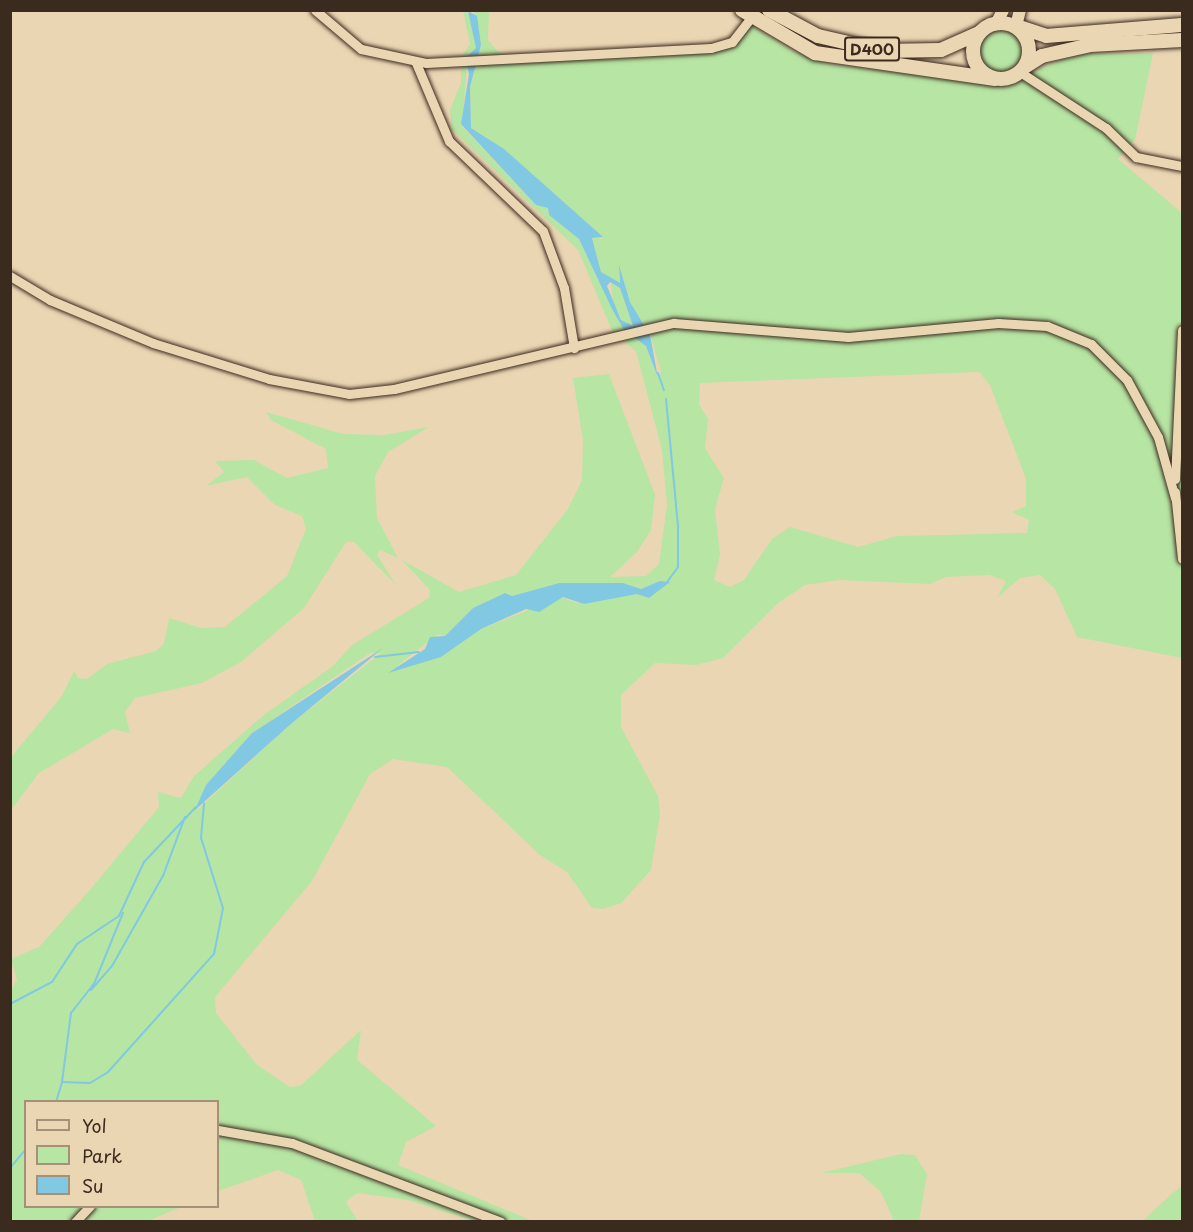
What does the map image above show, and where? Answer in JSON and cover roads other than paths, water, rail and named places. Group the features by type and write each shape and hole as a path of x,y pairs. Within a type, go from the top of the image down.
{"highway":[{"name":"D400","path":"769,10 818,36 883,51 941,50 979,33"},
{"path":"747,14 790,42 836,58 995,78 1023,69 1042,56 1090,45 1182,40"},
{"path":"995,78 974,60 979,33 1000,16 1016,26 1046,36 1182,25"},
{"path":"1016,26 1030,48 1023,69"}],"main road":[{"path":"1016,26 1020,10"}],"street":[{"path":"315,10 361,49 421,63 711,48 732,42 747,14"},
{"path":"421,63 449,141 543,231 564,288 574,348"},
{"path":"1023,69 1106,128 1136,157 1182,166"},
{"path":"10,276 50,300 153,343 269,379 333,392 376,392 574,348 654,326 685,322 848,337 1016,322 1062,329 1105,355 1127,380 1158,437 1175,498 1182,558"},
{"path":"1175,498 1182,330"},
{"path":"219,1130 292,1143 501,1221"},
{"path":"75,1221 88,1208"}],"water":[{"path":"468,11 477,16 481,45 470,87 471,128 504,149 603,237 592,238 601,272 620,283 619,265 630,302 650,335 658,378 646,346 624,330 612,309 579,239 549,215 548,208 536,205 461,124 469,74 465,58 476,48","holes":["610,282 620,288 633,326 621,320 607,286"]},
{"path":"660,581 670,582 649,598 637,594 584,604 563,597 539,612 526,609 481,629 441,657 388,673 425,649 430,637 445,636 473,608 505,593 512,596 559,583 623,583 641,589"},
{"path":"383,648 292,723 195,810 206,785 252,733"}],"waterway":[{"path":"658,373 664,390"},
{"path":"666,399 678,527 678,567 667,582"},
{"path":"375,657 419,652"},
{"path":"57,1100 62,1082 90,1083 108,1072 214,954 223,908 201,838 204,803"},
{"path":"10,1004 52,982 77,944 119,916 144,862 196,807"},
{"path":"91,990 112,966 163,876 185,817"},
{"path":"62,1082 71,1013 94,984 123,913"},
{"path":"10,1168 24,1151"}]}
